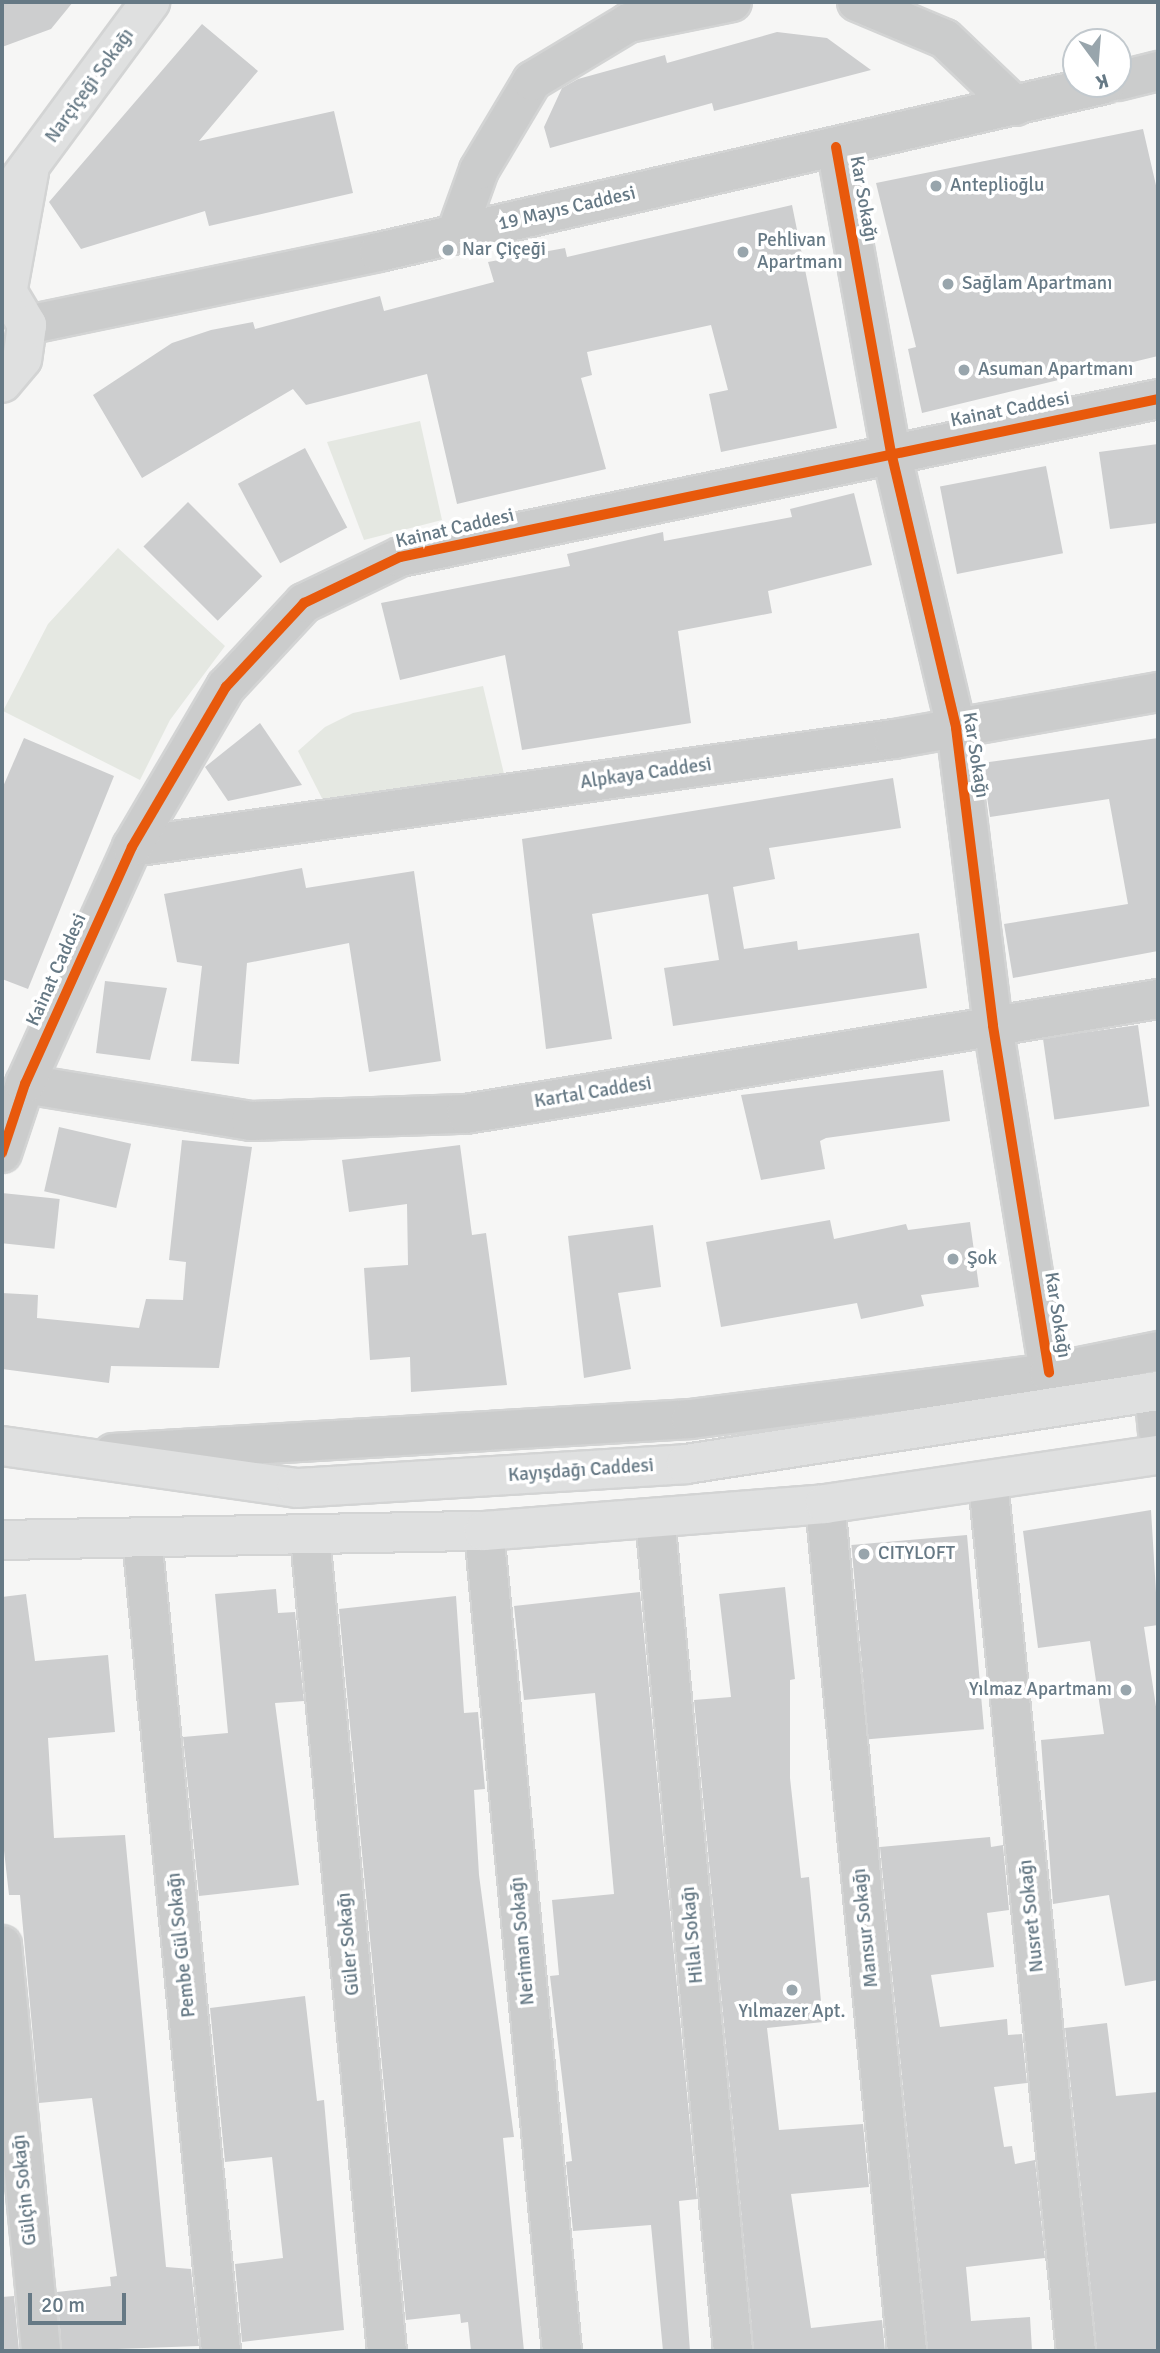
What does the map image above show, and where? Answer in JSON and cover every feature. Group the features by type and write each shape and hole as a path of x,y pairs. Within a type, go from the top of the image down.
{"main road":[{"name":"Narçiçeği Sokağı","path":"2,203 29,170 136,10"},
{"name":"Narçiçeği Sokağı","path":"27,325 5,286 29,170"},
{"path":"2,383 22,359 27,325"},
{"name":"Kayışdağı Caddesi","path":"2,1446 89,1454 222,1482 297,1489 686,1464 1156,1392"},
{"path":"2,1540 310,1537 484,1531 825,1504 1158,1455"}],"street":[{"path":"456,234 479,170 532,81 628,23 732,2"},
{"path":"858,2 945,39 1015,106"},
{"path":"1132,78 1158,71"},
{"name":"19 Mayıs Caddesi","path":"27,325 456,234 1062,95"},
{"name":"Kar Sokağı","path":"836,147 891,452 956,728 993,1026 1049,1373"},
{"name":"Kainat Caddesi","path":"2,1153 25,1084 132,847 226,687 304,603 400,557 1158,398"},
{"name":"Alpkaya Caddesi","path":"132,847 956,728 1158,692"},
{"name":"Kartal Caddesi","path":"25,1084 251,1121 466,1114 1158,999"},
{"path":"89,1454 691,1419 1049,1373 1158,1351"},
{"path":"1156,1392 1158,1432"},
{"name":"Nusret Sokağı","path":"988,1482 1076,2351"},
{"name":"Mansur Sokağı","path":"825,1504 908,2351"},
{"name":"Hilal Sokağı","path":"654,1518 733,2351"},
{"name":"Neriman Sokağı","path":"484,1531 562,2351"},
{"name":"Güler Sokağı","path":"310,1537 387,2351"},
{"name":"Pembe Gül Sokağı","path":"142,1538 221,2351"},
{"name":"Gülçin Sokağı","path":"2,1945 41,2351"}],"shaded area":[{"path":"420,421 442,520 364,540 327,442"},
{"path":"118,548 225,646 170,720 140,780 3,711 48,624"},
{"path":"483,686 505,778 330,814 298,751 325,727 353,713"}],"building":[{"path":"2,2 73,2 51,29 2,47"},
{"path":"202,24 258,71 199,141 334,111 353,193 209,226 205,211 81,249 49,202"},
{"path":"777,32 827,38 871,70 714,111 712,103 550,148 544,127 562,88 578,79 665,55 667,63"},
{"path":"1143,129 1158,194 1158,356 922,413 908,349 916,347 876,183"},
{"path":"792,205 837,428 721,452 709,394 728,390 711,325 587,352 592,375 581,378 606,469 457,504 427,374 306,405 293,389 142,478 93,395 172,343 211,330 253,322 255,329 380,296 384,311 494,282 488,262 565,248 567,257"},
{"path":"1158,444 1158,523 1110,529 1099,452"},
{"path":"305,448 347,527 280,563 238,484"},
{"path":"1046,466 1063,553 957,574 940,487"},
{"path":"854,493 872,565 768,591 772,613 678,631 691,723 522,750 505,655 400,680 381,603 570,566 567,554 663,532 664,541 792,517 790,509"},
{"path":"188,502 262,576 218,621 143,547"},
{"path":"260,723 302,785 228,801 205,767"},
{"path":"24,738 114,776 28,989 2,979 2,789"},
{"path":"1158,738 1158,951 1013,978 1004,924 1128,904 1109,799 990,817 982,763"},
{"path":"893,778 901,828 769,848 775,879 733,887 744,949 797,941 798,950 919,933 927,988 673,1026 664,968 719,960 708,894 592,914 612,1039 546,1049 522,839"},
{"path":"302,868 306,888 414,871 441,1061 369,1072 349,943 247,963 239,1064 191,1061 202,966 177,962 164,894"},
{"path":"105,981 167,988 150,1060 96,1053"},
{"path":"1138,1025 1149,1106 1054,1120 1043,1038"},
{"path":"943,1070 950,1121 826,1138 820,1141 825,1169 761,1180 741,1095"},
{"path":"59,1127 131,1144 116,1208 44,1191"},
{"path":"182,1140 252,1147 219,1368 111,1366 109,1383 2,1369 2,1293 38,1295 37,1318 139,1328 146,1299 183,1300 186,1262 169,1260"},
{"path":"460,1145 472,1235 486,1233 507,1385 411,1392 410,1357 370,1360 364,1268 408,1265 407,1204 349,1212 342,1160"},
{"path":"2,1193 60,1199 54,1249 2,1243"},
{"path":"830,1220 834,1239 906,1224 908,1230 970,1222 979,1287 921,1295 924,1306 861,1319 857,1303 721,1327 706,1242"},
{"path":"653,1225 661,1287 618,1293 631,1369 584,1378 568,1236"},
{"path":"1151,1510 1158,1625 1144,1627 1158,1720 1158,1980 1125,1986 1109,1895 1053,1904 1041,1740 1104,1734 1090,1641 1038,1648 1023,1531"},
{"path":"967,1535 984,1729 868,1739 851,1545"},
{"path":"785,1587 795,1679 790,1680 790,1778 801,1878 809,1877 823,2022 767,2028 779,2130 863,2124 869,2187 791,2194 811,2328 882,2320 885,2351 754,2351 694,1700 731,1697 719,1594"},
{"path":"276,1589 278,1613 295,1612 304,1701 275,1703 299,1885 199,1896 183,1737 228,1733 215,1594"},
{"path":"640,1592 697,2199 679,2201 690,2351 663,2351 651,2225 573,2231 566,2162 572,2161 550,1976 559,1975 552,1900 614,1894 605,1795 595,1693 524,1700 514,1606"},
{"path":"26,1594 35,1661 108,1655 115,1732 48,1738 54,1838 125,1835 166,2267 191,2269 199,2346 62,2351 57,2292 111,2286 110,2277 117,2276 92,2098 39,2103 20,1895 9,1895 2,1833 2,1597"},
{"path":"456,1596 464,1713 478,1712 485,1789 474,1790 479,1875 514,2137 503,2138 524,2351 471,2351 468,2322 461,2323 460,2314 406,2320 339,1609"},
{"path":"990,1837 991,1847 1003,1845 1009,1910 987,1913 994,1967 931,1975 940,2027 1007,2019 1008,2035 1022,2034 1027,2083 994,2087 1004,2147 1012,2146 1015,2164 1035,2160 1045,2258 966,2267 971,2321 1030,2317 1032,2351 928,2351 880,1847"},
{"path":"305,1996 317,2101 324,2100 344,2330 242,2342 235,2264 283,2258 272,2157 225,2162 210,2008"},
{"path":"1107,2023 1116,2096 1158,2092 1158,2351 1097,2351 1065,2028"},
{"path":"14,2296 19,2351 2,2351 2,2297"}],"cycle path":[{"path":"836,147 891,452 956,728 993,1026 1049,1373"},
{"path":"2,1153 25,1084 132,847 226,687 304,603 400,557 1158,399"}],"place":[{"name":"Anteplioğlu","path":"936,186"},
{"name":"Nar Çiçeği","path":"448,250"},
{"name":"Pehlivan Apartmanı","path":"743,252"},
{"name":"Sağlam Apartmanı","path":"948,284"},
{"name":"Asuman Apartmanı","path":"964,370"},
{"name":"Şok","path":"953,1259"},
{"name":"CITYLOFT","path":"864,1554"},
{"name":"Yılmaz Apartmanı","path":"1126,1690"},
{"name":"Yılmazer Apt.","path":"792,1990"}]}
